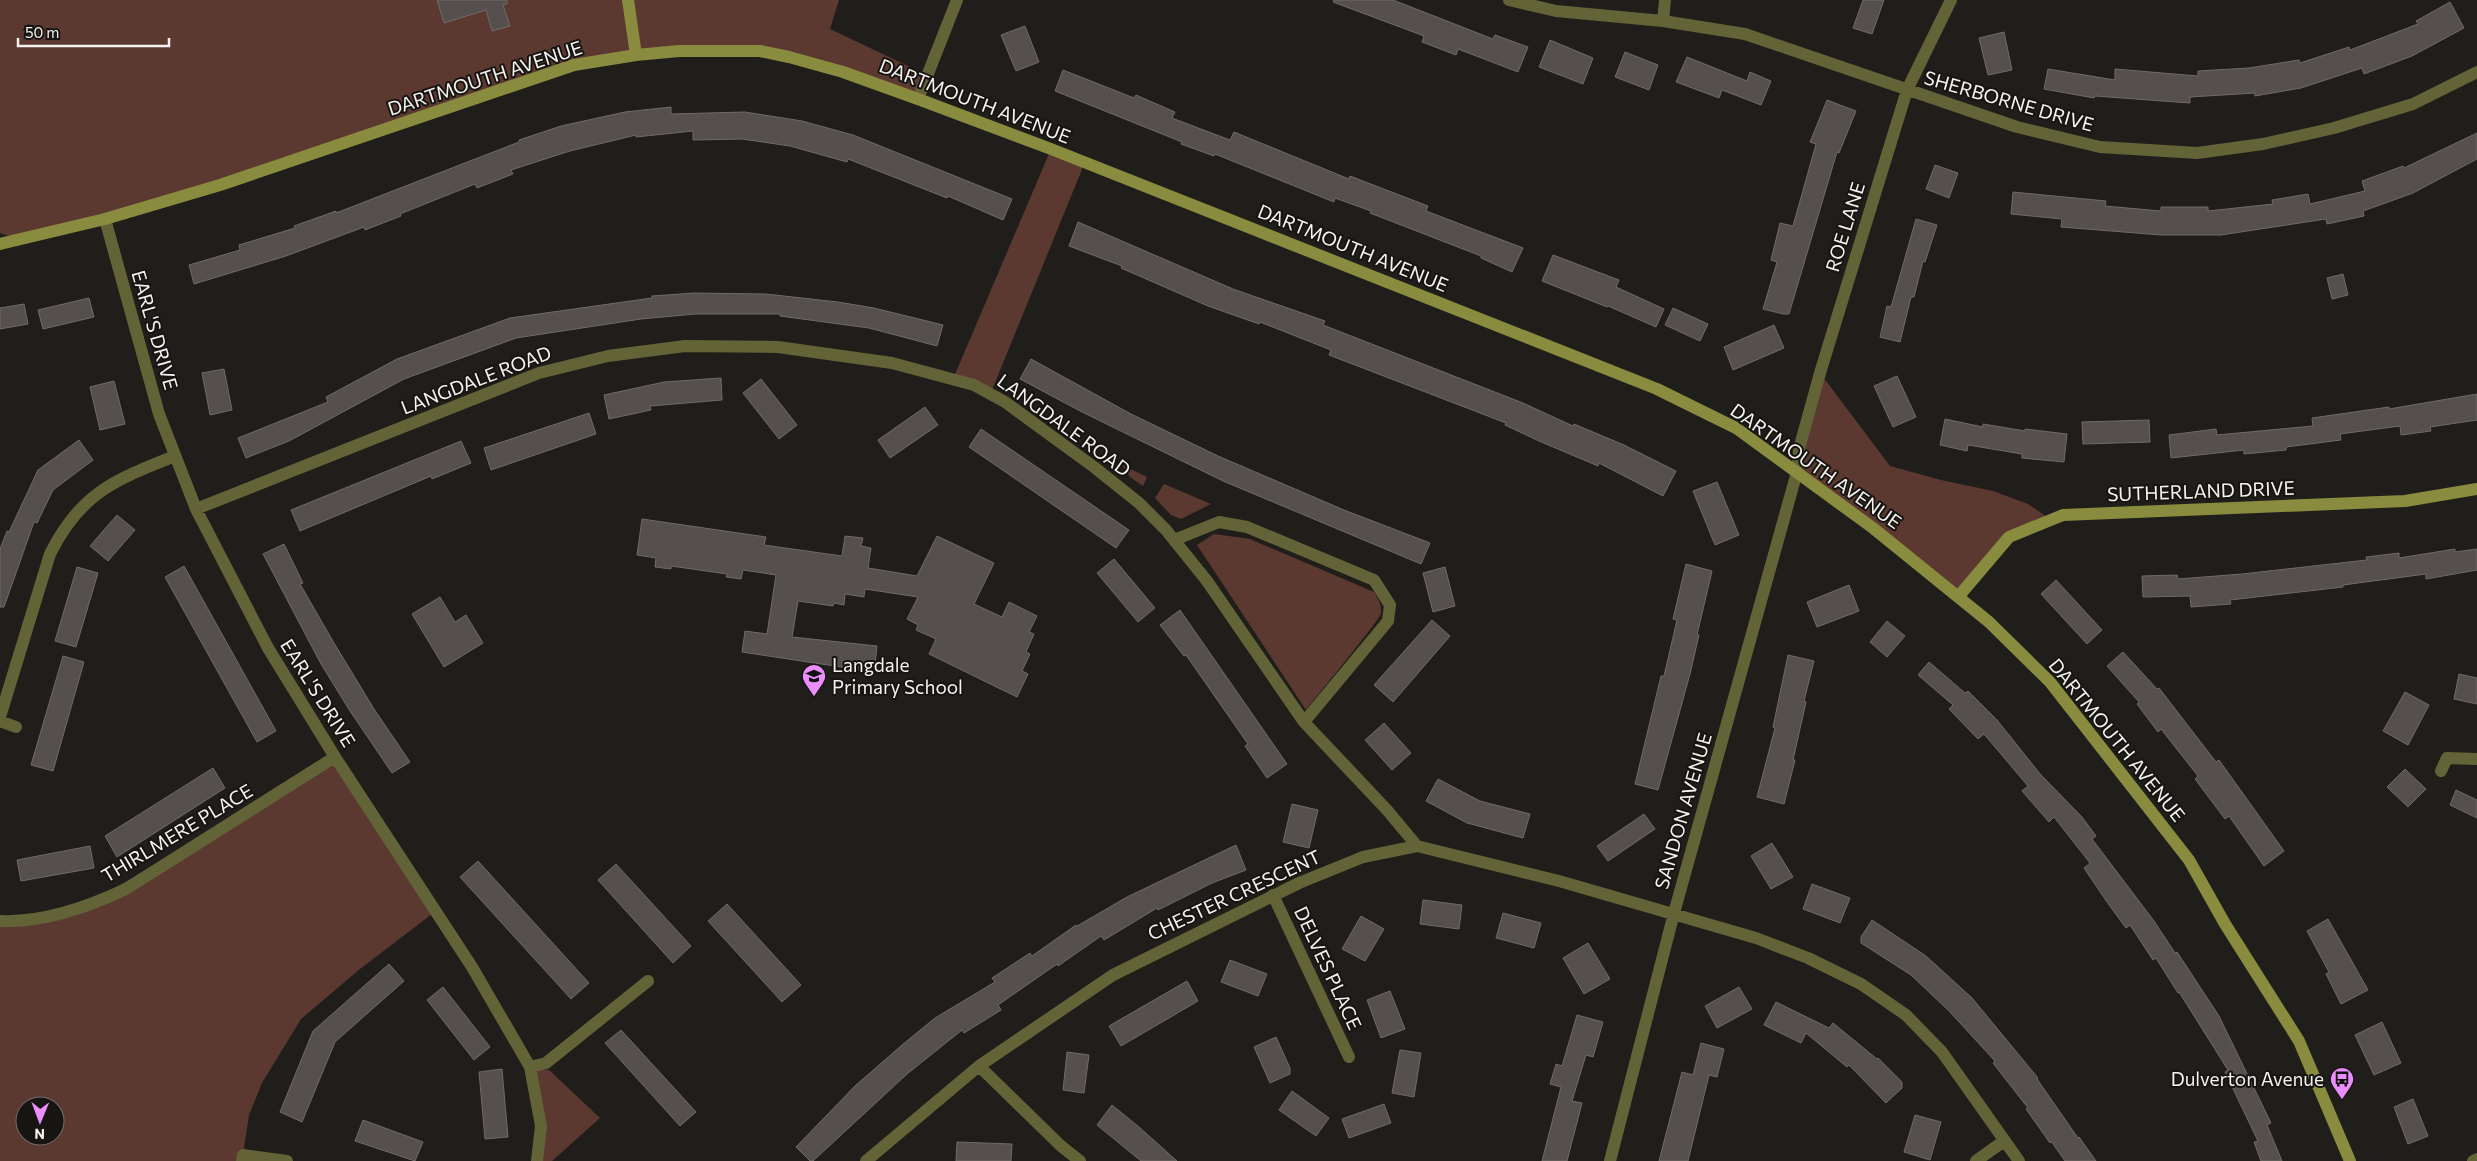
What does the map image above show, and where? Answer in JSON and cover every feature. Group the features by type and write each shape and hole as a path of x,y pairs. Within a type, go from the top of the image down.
{"street":[{"path":"628,0 636,55"},
{"path":"918,99 958,0"},
{"name":"SHERBORNE DRIVE","path":"1509,0 1556,11 1662,21 1745,34 2017,126 2100,147 2196,152 2263,144 2334,128 2413,104 2477,72"},
{"path":"1662,21 1665,0"},
{"name":"ROE LANE","path":"1797,472 1799,449 1820,373 1907,90 1951,0"},
{"name":"DARTMOUTH AVENUE","path":"0,244 105,219 281,166 559,69 636,55 739,50 789,57 843,72 1051,149 1657,389 1736,428 1900,548 1989,622 2050,682 2189,860 2225,924 2299,1041 2350,1161"},
{"name":"EARL'S DRIVE","path":"105,219 159,414 196,510 268,648 335,757 472,967 530,1067 541,1126 537,1161"},
{"path":"0,233 17,239"},
{"name":"LANGDALE ROAD","path":"196,510 539,373 608,356 685,346 778,346 892,363 974,384 1005,402 1094,467 1139,503 1174,540 1207,580 1304,722 1387,810 1417,846"},
{"path":"0,716 50,554 60,535 83,505 104,488 127,475 175,456"},
{"name":"SANDON AVENUE","path":"1610,1161 1674,913 1797,472"},
{"name":"SUTHERLAND DRIVE","path":"1958,597 2009,537 2063,515 2405,501 2477,489"},
{"path":"1174,540 1219,522 1247,528 1374,580 1390,605 1388,621 1304,722"},
{"path":"0,721 16,727"},
{"name":"THIRLMERE PLACE","path":"0,920 35,918 63,913 126,889 335,757"},
{"path":"2441,771 2447,758 2477,759"},
{"name":"CHESTER CRESCENT","path":"866,1161 979,1066 1113,975 1273,895 1363,857 1417,846 1559,881 1756,938 1808,958 1861,984 1906,1016 1942,1052 2019,1161"},
{"name":"DELVES PLACE","path":"1273,895 1349,1057"},
{"path":"530,1067 546,1063 648,981"},
{"path":"979,1066 1061,1146 1080,1161"},
{"path":"1976,1161 2004,1141"},
{"path":"242,1161 243,1155 287,1161"},
{"path":"2473,1161 2477,1160"}],"shaded area":[{"path":"0,0 839,0 830,29 927,75 918,99 843,72 739,50 574,65 281,165 17,239 0,233"},
{"path":"1051,149 1083,167 992,390 953,379"},
{"path":"1820,373 1890,466 1941,480 1993,491 2028,504 2050,519 2009,537 1958,597 1797,472"},
{"path":"1122,465 1147,477 1143,486 1130,477"},
{"path":"1164,484 1211,504 1181,519 1171,515 1155,498"},
{"path":"1214,534 1250,539 1374,592 1381,610 1378,619 1306,710 1197,545"},
{"path":"335,757 436,911 360,969 301,1019 262,1083 249,1115 242,1161 0,1161 0,921 85,906"},
{"path":"530,1067 549,1070 600,1118 552,1161 537,1161 541,1126"}],"building":[{"path":"437,0 507,0 507,4 503,5 510,26 492,31 486,10 444,23"},
{"path":"1334,0 1393,0 1493,39 1495,35 1528,47 1518,72 1458,49 1456,55 1422,42 1424,36 1333,2"},
{"path":"1863,0 1884,0 1872,34 1853,28"},
{"path":"2450,2 2464,28 2412,56 2364,74 2362,68 2301,88 2255,96 2255,93 2190,97 2190,103 2095,96 2094,98 2044,89 2048,69 2115,80 2115,69 2198,76 2198,71 2249,68 2299,60 2300,63 2349,47 2350,50 2418,24 2416,21"},
{"path":"1025,26 1039,62 1016,71 1001,35"},
{"path":"2004,32 2012,70 1988,75 1979,38"},
{"path":"1550,40 1593,58 1583,84 1539,67"},
{"path":"1625,52 1658,65 1649,90 1615,77"},
{"path":"1687,57 1747,81 1750,72 1771,81 1761,105 1722,90 1719,98 1676,82"},
{"path":"1063,70 1134,98 1136,95 1175,112 1172,118 1230,140 1234,132 1349,179 1350,176 1428,206 1426,211 1523,248 1512,272 1481,258 1481,256 1370,213 1371,211 1335,198 1334,202 1215,154 1214,156 1181,144 1182,142 1055,91"},
{"path":"1827,100 1856,111 1839,153 1837,152 1789,314 1763,309 1777,262 1771,260 1780,223 1793,226 1816,144 1810,142"},
{"path":"671,107 671,114 745,112 802,121 853,135 1012,199 1003,220 948,196 947,198 848,159 847,162 790,146 742,139 693,140 693,131 636,137 636,135 570,151 511,170 513,174 477,188 475,184 365,230 364,227 286,256 194,284 189,265 240,250 239,245 295,228 294,226 336,211 336,213 519,142 519,140 561,126 625,112"},
{"path":"2477,133 2477,159 2413,193 2363,211 2364,216 2327,224 2326,219 2221,235 2161,235 2061,227 2062,219 2011,214 2013,192 2106,201 2105,206 2161,211 2161,207 2208,207 2208,211 2273,204 2272,200 2308,194 2310,204 2365,191 2362,181 2403,166 2404,168"},
{"path":"1935,165 1958,173 1949,198 1926,189"},
{"path":"1916,219 1937,225 1925,262 1923,261 1914,297 1911,297 1900,342 1880,337 1887,306 1891,307"},
{"path":"1078,222 1233,289 1325,321 1323,325 1523,403 1573,426 1574,424 1624,445 1676,471 1663,496 1599,463 1598,466 1539,441 1505,425 1506,423 1329,355 1331,350 1260,322 1259,324 1208,306 1121,268 1122,266 1069,246"},
{"path":"1553,255 1619,280 1616,287 1664,309 1656,327 1608,306 1542,281"},
{"path":"2343,274 2348,295 2332,299 2327,278"},
{"path":"694,293 766,294 838,302 874,308 943,325 937,346 869,328 780,316 780,314 695,314 641,319 516,338 404,379 289,441 246,458 238,438 328,402 326,397 397,359 510,318 652,298 652,296"},
{"path":"89,298 94,317 43,329 38,310"},
{"path":"24,304 28,324 0,329 0,308"},
{"path":"1673,308 1708,324 1700,341 1665,325"},
{"path":"1774,325 1784,348 1733,370 1724,347"},
{"path":"1031,359 1131,414 1218,456 1344,510 1430,543 1421,564 1223,481 1082,412 1020,379"},
{"path":"224,369 232,410 210,415 202,373"},
{"path":"1897,376 1916,417 1893,427 1874,386"},
{"path":"721,378 722,400 650,406 651,410 609,419 604,395 664,382"},
{"path":"761,379 797,425 779,439 743,393"},
{"path":"114,381 125,424 100,430 90,387"},
{"path":"2477,394 2477,420 2430,427 2431,431 2401,435 2400,426 2340,434 2341,440 2286,447 2286,450 2244,454 2244,450 2171,458 2169,435 2216,429 2217,435 2313,426 2312,418 2389,407 2389,409"},
{"path":"925,407 938,425 890,458 878,440"},
{"path":"589,413 596,434 491,470 484,448"},
{"path":"1945,419 1983,427 1983,424 2025,431 2025,429 2067,434 2064,462 2022,458 2022,454 1968,445 1967,451 1940,445"},
{"path":"2149,420 2150,442 2083,444 2082,422"},
{"path":"981,429 1129,530 1116,548 969,447"},
{"path":"79,440 93,460 53,490 37,523 34,522 4,607 0,607 0,549 7,531 9,532 38,470"},
{"path":"461,441 471,463 432,479 431,476 300,531 291,510"},
{"path":"1717,482 1739,535 1715,545 1693,491"},
{"path":"117,515 135,530 108,561 90,546"},
{"path":"642,519 766,537 764,545 842,556 845,536 863,538 861,546 871,548 868,568 917,576 937,536 994,563 974,604 1002,617 1009,602 1037,616 1029,632 1034,634 1026,652 1030,654 1022,671 1028,674 1017,697 929,654 936,639 916,630 918,625 907,619 918,597 865,589 864,597 845,594 844,605 834,603 833,606 798,601 792,637 877,646 874,672 742,652 745,631 767,634 776,575 743,570 741,579 726,577 727,574 671,566 671,569 655,567 656,558 637,555"},
{"path":"284,544 303,583 300,584 334,643 374,709 410,762 392,773 321,664 263,554"},
{"path":"2455,549 2455,552 2477,549 2477,570 2426,579 2426,574 2343,585 2343,587 2230,600 2231,604 2191,607 2190,596 2143,597 2142,576 2177,575 2178,579 2242,574 2367,560 2366,557 2399,553 2399,558"},
{"path":"1114,559 1155,608 1138,622 1097,573"},
{"path":"1686,564 1712,571 1690,674 1658,790 1635,784 1661,676 1664,676 1677,620 1673,619"},
{"path":"184,566 276,731 257,742 165,577"},
{"path":"77,567 98,573 76,647 55,641"},
{"path":"1445,567 1455,606 1433,612 1423,573"},
{"path":"2056,580 2102,630 2087,644 2041,594"},
{"path":"1849,585 1859,611 1817,627 1807,602"},
{"path":"440,597 455,622 466,615 483,643 444,667 412,614"},
{"path":"1180,610 1287,764 1267,778 1245,746 1248,744 1186,655 1184,656 1160,625"},
{"path":"1432,620 1450,636 1393,702 1374,685"},
{"path":"1887,621 1905,636 1887,657 1870,642"},
{"path":"2123,652 2157,689 2159,688 2216,762 2219,760 2284,851 2264,866 2229,816 2225,819 2195,779 2198,776 2161,729 2158,732 2137,704 2139,702 2107,666"},
{"path":"1788,655 1814,661 1804,701 1806,702 1793,760 1795,760 1784,804 1757,797 1775,728 1773,727"},
{"path":"63,656 84,662 53,771 31,765"},
{"path":"1929,662 1965,693 1968,691 1997,720 2041,775 2082,817 2096,836 2092,839 2154,921 2175,953 2177,952 2219,1016 2271,1123 2267,1125 2282,1161 2261,1161 2254,1142 2258,1141 2225,1072 2228,1070 2179,992 2156,958 2153,960 2130,925 2126,928 2107,902 2084,868 2090,863 2054,817 2049,822 2022,791 2028,786 1984,734 1978,739 1949,709 1953,705 1918,675"},
{"path":"2459,674 2477,678 2477,704 2454,699"},
{"path":"2405,692 2429,705 2408,745 2383,731"},
{"path":"1384,723 1411,753 1392,770 1365,740"},
{"path":"213,768 225,788 117,857 105,836"},
{"path":"2405,769 2426,789 2408,807 2387,787"},
{"path":"1438,779 1480,801 1530,814 1523,838 1467,823 1426,801"},
{"path":"2456,790 2477,800 2477,818 2450,805"},
{"path":"1292,804 1318,810 1309,848 1283,842"},
{"path":"1644,814 1655,829 1608,861 1597,846"},
{"path":"1772,843 1793,877 1771,889 1751,856"},
{"path":"1236,845 1246,870 1212,883 1158,910 1157,908 1104,940 1101,936 1058,966 1057,964 998,1005 1001,1010 964,1033 962,1030 907,1074 813,1161 810,1161 796,1147 855,1086 902,1045 935,1018 995,982 992,978 1030,953 1032,956 1076,925 1127,897"},
{"path":"90,846 94,868 21,881 17,860"},
{"path":"478,861 589,983 571,999 460,877"},
{"path":"616,864 691,946 673,963 598,880"},
{"path":"1812,884 1850,898 1840,923 1803,909"},
{"path":"1423,900 1462,905 1459,929 1420,924"},
{"path":"727,904 801,985 782,1002 708,921"},
{"path":"1503,913 1541,923 1534,948 1496,938"},
{"path":"1361,916 1384,929 1365,961 1342,949"},
{"path":"2328,919 2368,990 2341,1004 2326,974 2329,972 2307,931"},
{"path":"1872,920 1926,956 1972,998 2038,1078 2078,1138 2096,1161 2065,1161 2026,1109 2028,1108 1993,1063 1995,1061 1949,1011 1911,975 1861,943 1861,937"},
{"path":"1588,943 1610,979 1584,994 1563,958"},
{"path":"1230,960 1267,974 1258,996 1221,982"},
{"path":"389,964 404,981 335,1042 302,1122 280,1112 313,1031"},
{"path":"1187,981 1198,1001 1121,1046 1109,1026"},
{"path":"443,987 490,1047 474,1060 427,1000"},
{"path":"1739,987 1752,1009 1717,1028 1705,1006"},
{"path":"1390,991 1405,1029 1381,1038 1367,1000"},
{"path":"1776,1002 1829,1028 1833,1023 1878,1058 1902,1082 1902,1088 1886,1103 1849,1065 1847,1067 1806,1033 1801,1043 1764,1025"},
{"path":"1577,1015 1603,1022 1593,1057 1586,1055 1572,1101 1582,1103 1567,1161 1542,1161 1561,1087 1550,1084 1556,1064 1562,1066"},
{"path":"2382,1022 2401,1063 2374,1075 2355,1035"},
{"path":"621,1030 696,1112 680,1126 605,1043"},
{"path":"1276,1037 1290,1068 1290,1074 1270,1083 1254,1047"},
{"path":"1701,1043 1724,1049 1717,1077 1709,1075 1688,1161 1659,1161 1682,1072 1693,1075"},
{"path":"1400,1050 1421,1053 1414,1097 1392,1093"},
{"path":"1067,1052 1089,1055 1084,1093 1063,1090"},
{"path":"502,1069 508,1137 485,1139 479,1072"},
{"path":"1292,1091 1329,1118 1316,1136 1279,1110"},
{"path":"2413,1099 2428,1136 2408,1144 2394,1107"},
{"path":"1384,1104 1391,1123 1349,1138 1342,1119"},
{"path":"1112,1105 1177,1161 1141,1161 1097,1125"},
{"path":"1915,1115 1941,1122 1930,1160 1904,1152"},
{"path":"363,1120 423,1142 415,1161 355,1141"},
{"path":"957,1142 1012,1144 1011,1161 956,1161"}],"place":[{"name":"Langdale Primary School","path":"814,697"},
{"name":"Dulverton Avenue","path":"2342,1100"}]}
